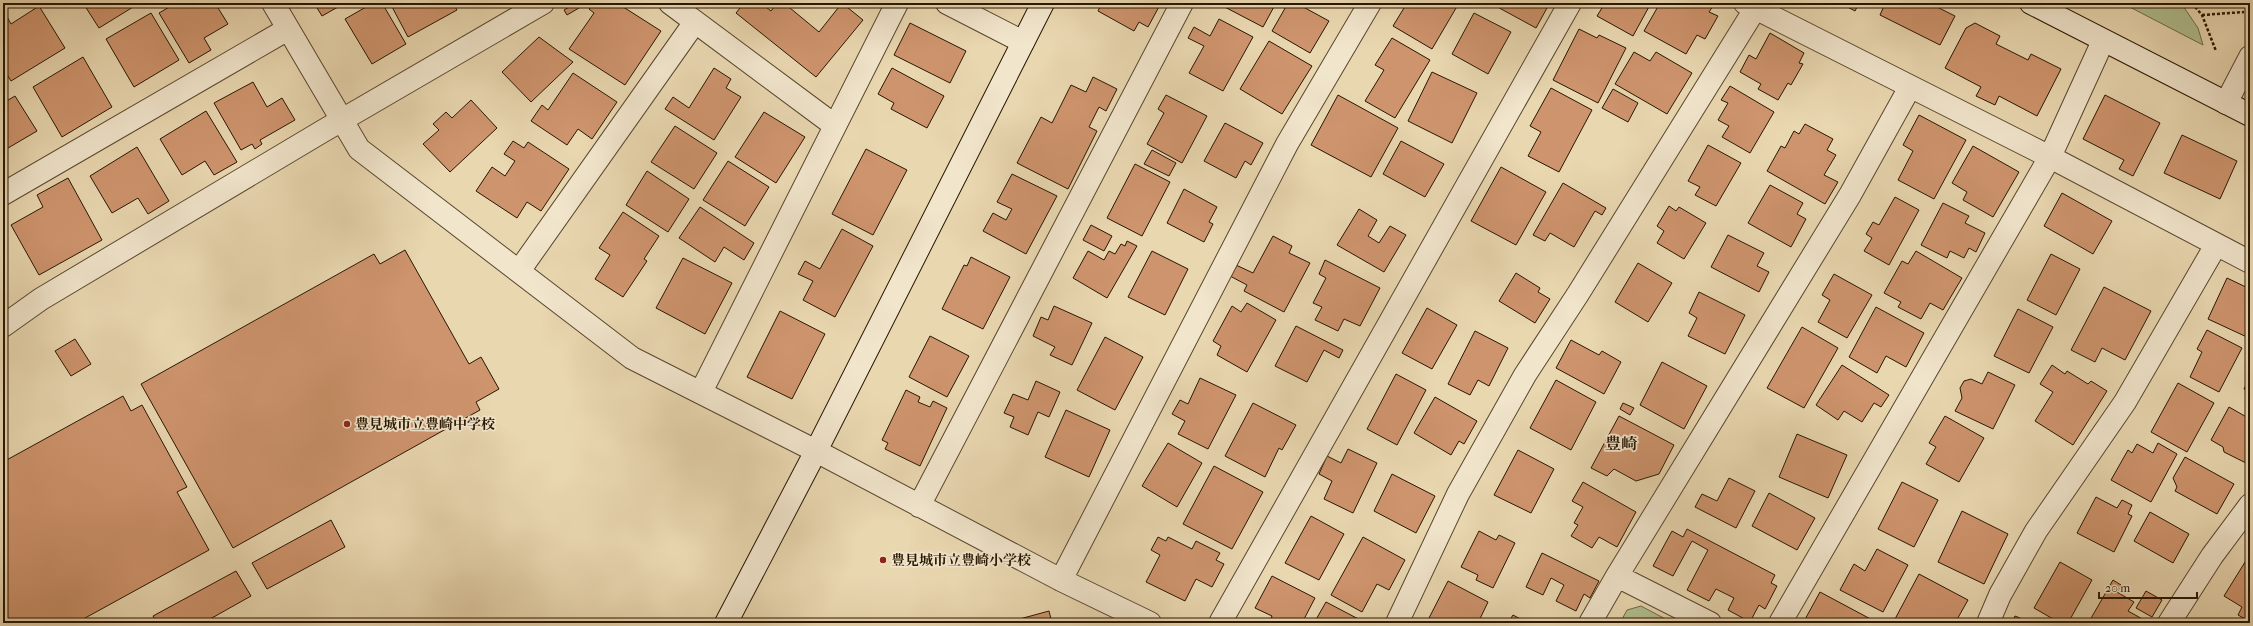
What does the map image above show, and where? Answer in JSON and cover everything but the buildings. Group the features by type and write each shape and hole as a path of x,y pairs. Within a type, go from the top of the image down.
{"street":[{"path":"273,3 359,148 632,358 816,451 1062,580 1150,623"},
{"path":"3,326 42,299 342,120 543,3"},
{"path":"670,3 834,126"},
{"path":"701,392 897,3"},
{"path":"947,3 1023,42"},
{"path":"726,623 816,451 1043,3"},
{"path":"919,506 1182,3"},
{"path":"1062,580 1287,144 1370,3"},
{"path":"1220,623 1570,3"},
{"path":"2031,3 2250,115"},
{"path":"1398,623 1458,494 1525,375 1578,294 1750,6 2050,157 2250,262"},
{"path":"519,272 695,22"},
{"path":"3,194 288,29"},
{"path":"1780,623 2050,157 2103,41"},
{"path":"2226,103 2250,57"},
{"path":"1590,623 1617,576 1850,196 1910,87"},
{"path":"1988,623 2000,595 2036,531 2125,402 2216,245"},
{"path":"2169,623 2212,556 2250,505"},
{"path":"1617,576 1710,623"}],"path":[{"path":"2192,3 2202,15 2216,51"},
{"path":"2202,15 2244,12"}],"green space":[{"path":"2122,3 2181,3 2198,28 2203,45"},
{"path":"1641,606 1673,623 1620,623 1627,610"}],"place":[{"name":"豊見城市立豊崎中学校","path":"347,424"},
{"name":"豊見城市立豊崎小学校","path":"883,560"}],"district":[{"name":"豊崎","path":"1621,443"}]}
